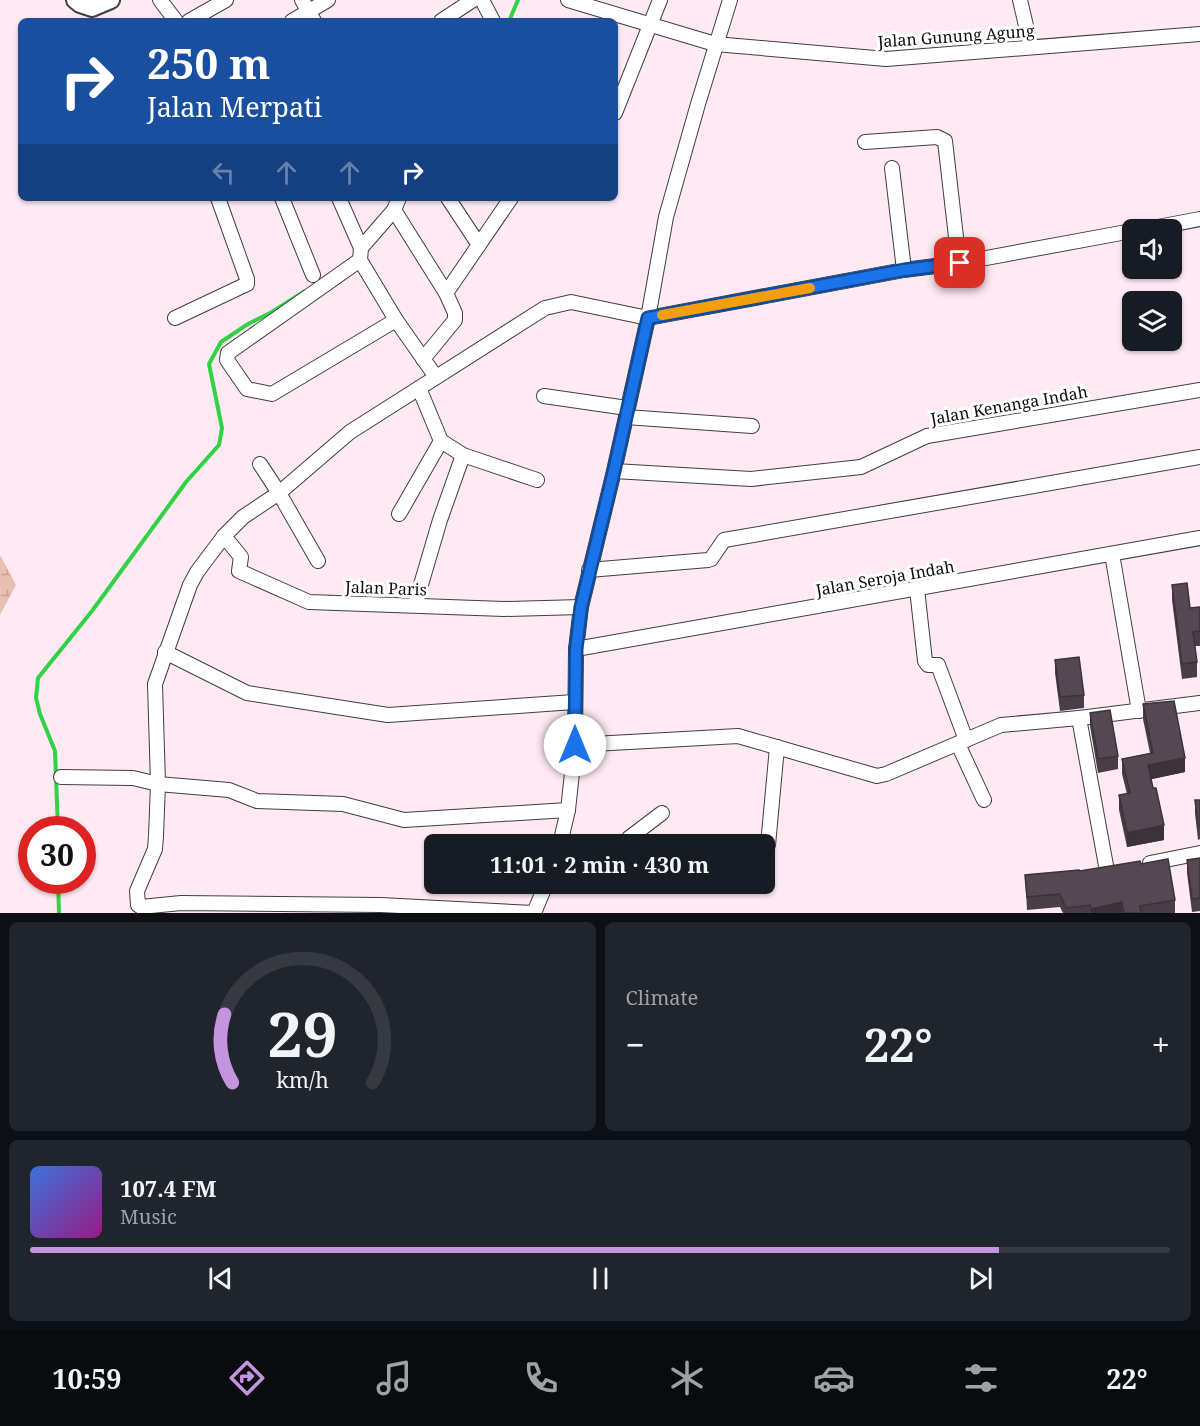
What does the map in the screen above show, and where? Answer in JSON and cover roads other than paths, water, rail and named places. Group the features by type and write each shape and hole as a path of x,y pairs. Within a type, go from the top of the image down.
{"street":[{"path":"75,0 92,8 111,0"},
{"path":"160,0 174,18"},
{"path":"194,18 226,0"},
{"path":"308,11 328,0"},
{"path":"446,18 473,0"},
{"path":"482,0 491,18"},
{"name":"Jalan Gunung Agung","path":"568,0 715,44 896,59 1200,34"},
{"path":"618,96 621,80 650,25 660,0"},
{"path":"562,834 568,810 575,745 576,649 581,607 648,318 666,217 715,44 730,0"},
{"path":"1020,0 1031,47"},
{"path":"865,142 937,136 945,141 960,263"},
{"path":"892,168 904,270"},
{"path":"175,318 247,284 219,201"},
{"path":"283,201 314,275"},
{"path":"340,201 360,254 396,320 436,377"},
{"path":"450,201 479,244"},
{"path":"446,293 509,201"},
{"path":"396,320 272,394 247,388 227,360 228,353 360,254 397,204 455,313 455,320 423,359"},
{"path":"1182,222 1200,219"},
{"path":"542,894 534,913 327,909 181,903 141,907 137,901 137,891 155,849 158,784 154,689 190,585 224,536 251,510 279,493 350,432 536,312 560,303 579,303 648,318 904,270 960,263 1122,233"},
{"path":"419,388 441,441 463,455 537,480"},
{"name":"Jalan Kenanga Indah","path":"614,471 751,479 861,467 927,436 1200,390"},
{"path":"544,396 627,412 752,426"},
{"path":"399,514 441,441"},
{"path":"415,605 440,520 463,455"},
{"path":"589,570 708,560 724,540 1200,457"},
{"path":"260,464 318,561"},
{"name":"Jalan Paris","path":"224,536 241,557 239,571 306,601 504,609 581,607"},
{"name":"Jalan Seroja Indah","path":"576,649 1200,538"},
{"path":"1112,554 1139,711"},
{"path":"917,589 925,662 928,665 938,665 962,742 984,800"},
{"path":"165,652 247,693 388,715 574,702"},
{"path":"575,745 733,736 877,776 1001,725 1200,703"},
{"path":"1078,718 1113,869 1200,853"},
{"path":"769,834 777,747"},
{"path":"61,777 133,778 158,784 229,790 257,801 343,804 404,820 568,810"},
{"path":"634,834 662,813"}],"waterway":[{"path":"510,18 518,0"},
{"path":"57,816 55,751 36,698 38,678 92,611 186,482 219,445 222,428 209,364 221,342 305,291"},
{"path":"58,894 59,913"}]}
